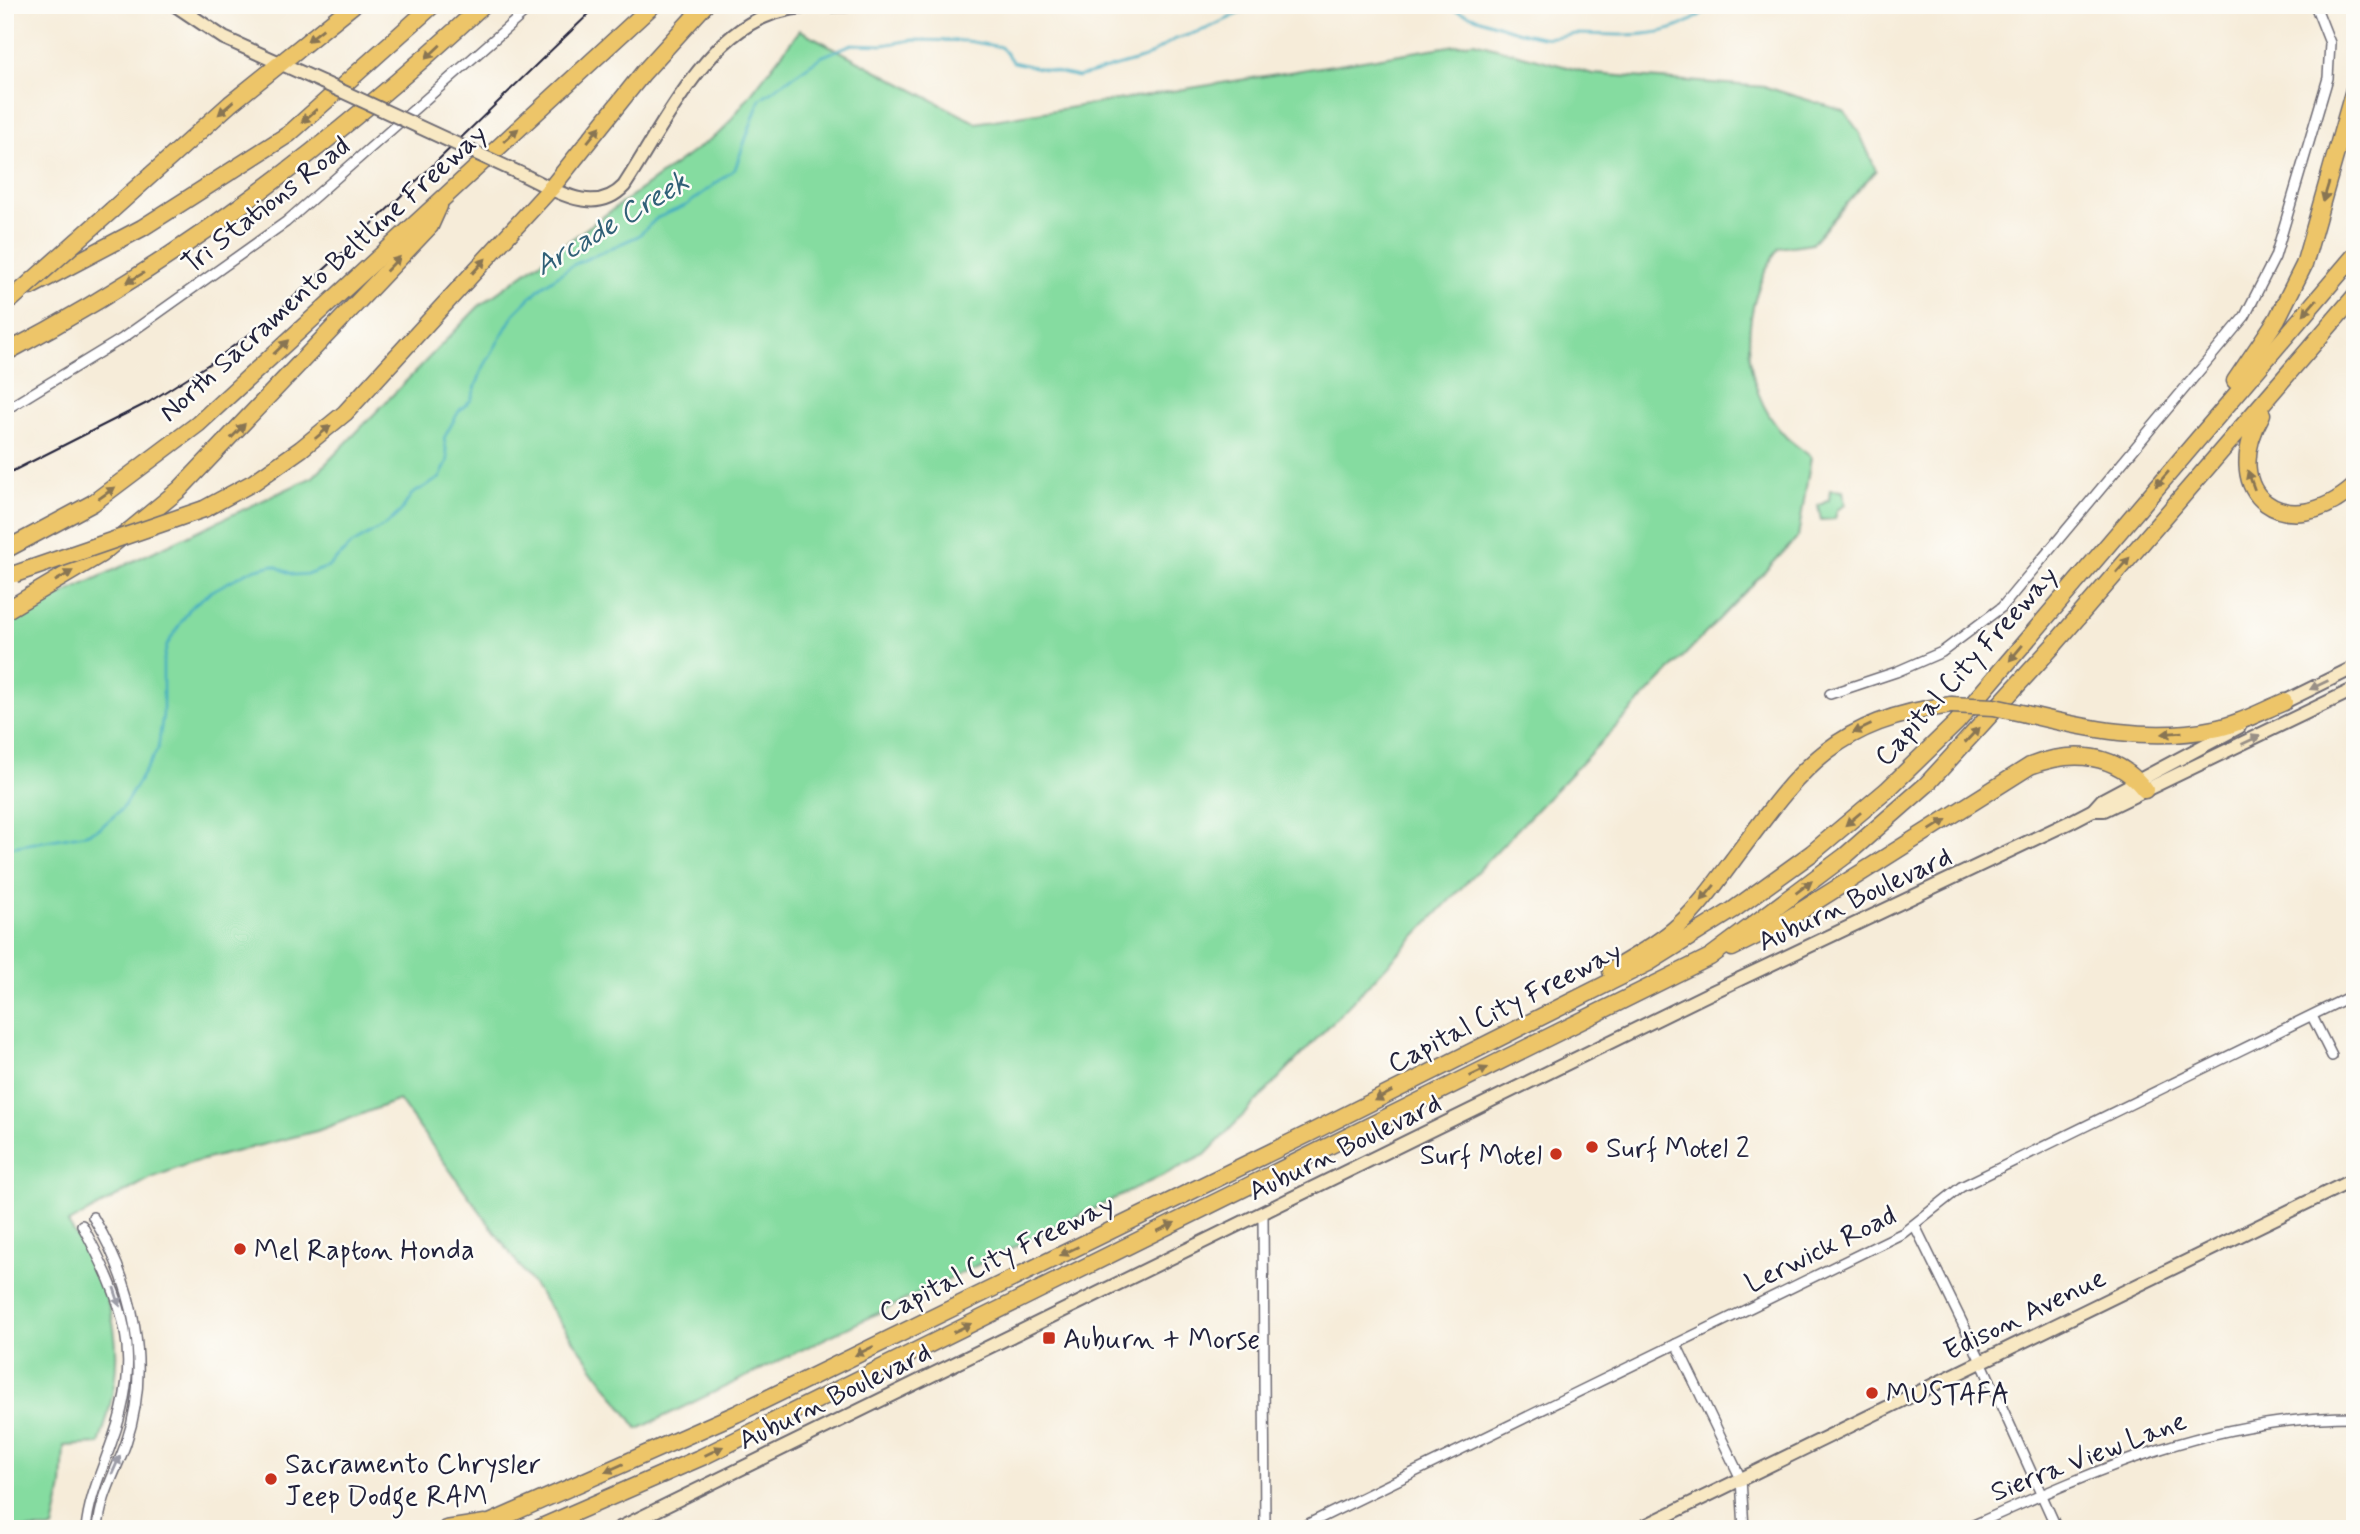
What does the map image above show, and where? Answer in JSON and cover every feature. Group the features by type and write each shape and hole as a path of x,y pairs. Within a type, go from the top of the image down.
{"highway":[{"path":"5,303 278,64 353,5"},
{"path":"5,303 142,228 289,134 433,5"},
{"path":"5,353 163,261 272,184 411,72 483,5"},
{"name":"North Sacramento Beltline Freeway","path":"5,550 93,503 160,455 653,5"},
{"path":"10,576 204,509 254,482 301,449 345,413 552,187 643,73 705,5"},
{"path":"2186,452 2277,319 2292,291 2304,265 2355,86"},
{"path":"5,611 101,554 180,489 430,226 443,197"},
{"name":"Capital City Freeway","path":"476,1529 736,1413 1650,962 1734,911 1812,853 1887,790 1965,713 2355,255"},
{"name":"Capital City Freeway","path":"537,1529 652,1480 1710,957 1845,856 1926,785 2020,683 2355,296"},
{"path":"2280,384 2252,432 2247,448 2247,476 2257,494 2274,508 2295,513 2329,505 2355,486"},
{"path":"1509,1032 1677,927 1709,891 1794,778 1823,752 1855,731 1891,716 1951,705 1994,707 2109,732 2162,734 2215,729 2284,702"},
{"path":"1710,957 1772,929 2030,766 2054,757 2079,755 2104,759 2142,785"},
{"path":"554,1529 652,1480"},
{"path":"446,1529 495,1522"}],"main road":[{"path":"5,10 9,5"},
{"path":"175,5 224,38 278,64 581,200 609,199 624,186 705,62 728,38 752,22 788,9 850,5"},
{"name":"Auburn Boulevard","path":"2142,785 2284,702 2355,667"},
{"name":"Auburn Boulevard","path":"618,1529 1706,995 2092,810 2102,800 2142,785 2355,689"},
{"name":"Edison Avenue","path":"1639,1529 2355,1179"}],"street":[{"name":"Tri Stations Road","path":"5,410 123,338 286,222 533,5"},
{"path":"1830,694 1924,661 1967,636 2002,607 2245,316 2275,257 2328,78 2330,43 2315,5"},
{"name":"Lerwick Road","path":"1298,1529 1915,1226 1961,1188 2355,995"},
{"path":"2312,1016 2332,1056"},
{"path":"1263,1213 1265,1529"},
{"path":"93,1217 122,1274 134,1317 138,1349 134,1416 107,1487 98,1529"},
{"path":"82,1225 111,1279 124,1318 127,1350 126,1397 94,1487 86,1529"},
{"path":"1915,1226 1981,1361 2057,1529"},
{"path":"88,1236 99,1227"},
{"path":"1676,1344 1741,1479 1744,1529"},
{"name":"Sierra View Lane","path":"1965,1529 2138,1454 2211,1433 2280,1420 2355,1417"}],"green space":[{"path":"800,30 976,123 1474,42 1593,74 1766,87 1844,111 1859,132 1876,170 1812,243 1779,248 1766,270 1751,318 1749,344 1758,393 1770,416 1786,437 1811,457 1798,537 1205,1155 638,1429 399,1100 317,1131 191,1163 151,1178 68,1223 99,1279 114,1329 116,1355 109,1411 99,1444 64,1446 62,1487 53,1529 5,1529 5,621 313,477 479,306 723,130"},
{"path":"1830,490 1843,491 1845,505 1837,510 1835,519 1821,520 1818,506 1829,500"}],"waterway":[{"name":"Arcade Creek","path":"5,848 86,834 100,828 122,809 158,749 163,714 163,663 167,645 191,607 212,591 249,571 273,565 294,575 309,574 328,567 351,545 387,524 401,511 412,494 440,478 448,460 444,438 459,411 471,400 482,370 514,314 540,288 573,265 638,236 657,218 687,205 735,169 760,99 821,57 852,44 883,45 912,40 967,41 1001,47 1013,62 1078,77 1145,58 1173,40 1206,29 1257,5"},
{"name":"Arcade Creek","path":"1439,5 1516,31 1546,37 1575,34 1630,35 1665,31 1681,26 1713,5"}],"tram line":[{"path":"5,475 149,402 209,364 266,322 339,256 598,5"}],"place":[{"name":"Surf Motel 2","path":"1592,1147"},
{"name":"Surf Motel","path":"1556,1154"},
{"name":"Mel Rapton Honda","path":"240,1249"},
{"name":"Auburn + Morse","path":"1049,1338"},
{"name":"MUSTAFA","path":"1872,1393"},
{"name":"Sacramento Chrysler Jeep Dodge RAM","path":"271,1479"}]}
